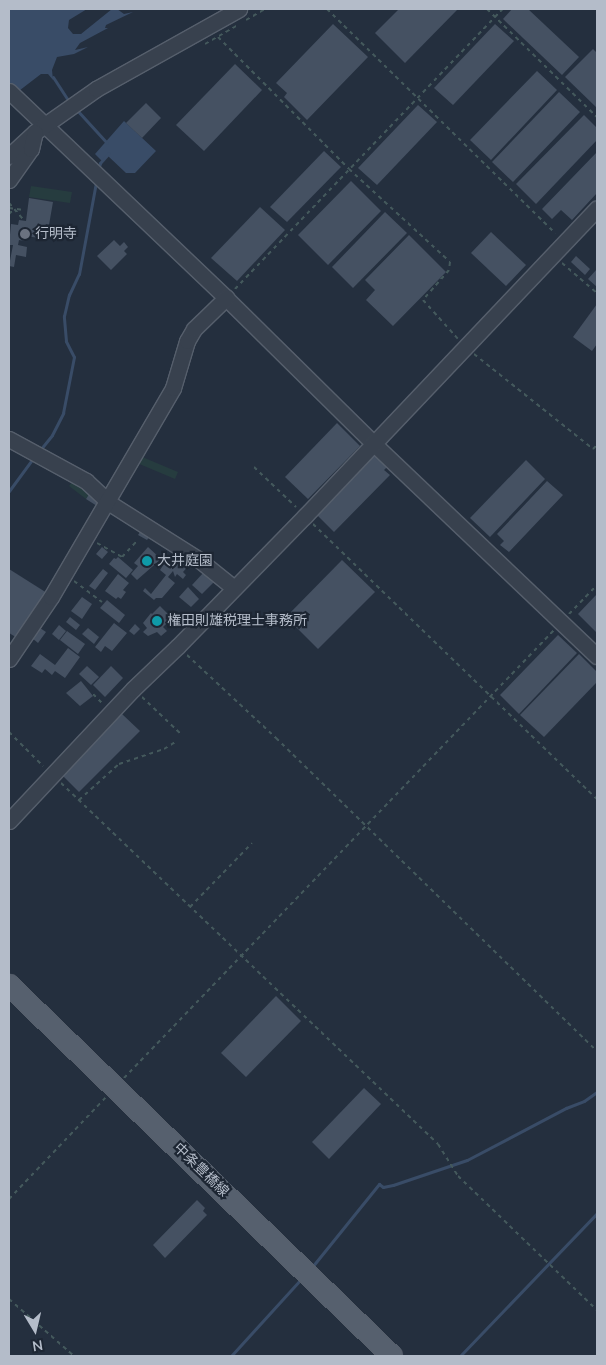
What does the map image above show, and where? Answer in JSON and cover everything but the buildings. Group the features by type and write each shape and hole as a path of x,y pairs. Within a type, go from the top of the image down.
{"main road":[{"name":"中条豊橋線","path":"9,985 392,1356"}],"street":[{"path":"9,156 39,126 96,89 239,9"},
{"path":"9,91 39,126 97,177 226,298 372,443 597,656"},
{"path":"9,180 31,149 39,126"},
{"path":"9,821 133,689 178,646 305,516 372,443 466,347 597,208"},
{"path":"9,660 51,597 173,388 190,335 226,298"},
{"path":"9,440 86,481 107,500 198,559 234,588"}],"path":[{"path":"327,9 564,242"},
{"path":"487,9 597,118"},
{"path":"226,298 503,9"},
{"path":"218,37 349,169 450,262 450,270 424,300 466,347 593,449 597,445"},
{"path":"9,203 23,219"},
{"path":"9,208 24,210"},
{"path":"9,214 14,209"},
{"path":"553,255 597,293"},
{"path":"254,467 597,799"},
{"path":"92,540 122,557 138,540"},
{"path":"70,579 102,602"},
{"path":"9,1199 492,697 597,585"},
{"path":"178,646 276,738 597,1050"},
{"path":"133,689 181,734"},
{"path":"9,732 438,1144 458,1176 597,1310"},
{"path":"79,800 120,764 164,748 177,741"},
{"path":"190,907 252,843"},
{"path":"9,1299 74,1356"}],"green space":[{"path":"31,186 72,192 70,203 29,197"},
{"path":"140,456 178,472 175,479 137,463"},
{"path":"74,480 90,493 86,499 69,486"}],"water":[{"path":"9,9 87,9 69,20 68,28 73,34 81,34 112,9 117,9 124,14 133,12 106,25 105,28 108,28 80,43 75,50 88,47 74,54 57,57 52,70 53,80 48,74 41,74 11,97 9,95"},
{"path":"124,121 156,151 135,173 126,173 108,156 102,161 95,154"}],"waterway":[{"path":"53,77 70,103"},
{"path":"76,109 107,143"},
{"path":"98,171 100,163 109,153"},
{"path":"40,450 52,435 63,413 74,357 66,341 64,316 69,295 79,274 96,182"},
{"path":"9,491 34,457"},
{"path":"312,1267 379,1184 383,1187 393,1185 467,1160 566,1108 584,1101 597,1092"},
{"path":"460,1356 597,1213"},
{"path":"231,1356 301,1279"}],"place":[{"name":"行明寺","path":"25,234"},
{"name":"大井庭園","path":"147,561"},
{"name":"権田則雄税理士事務所","path":"157,621"}]}
